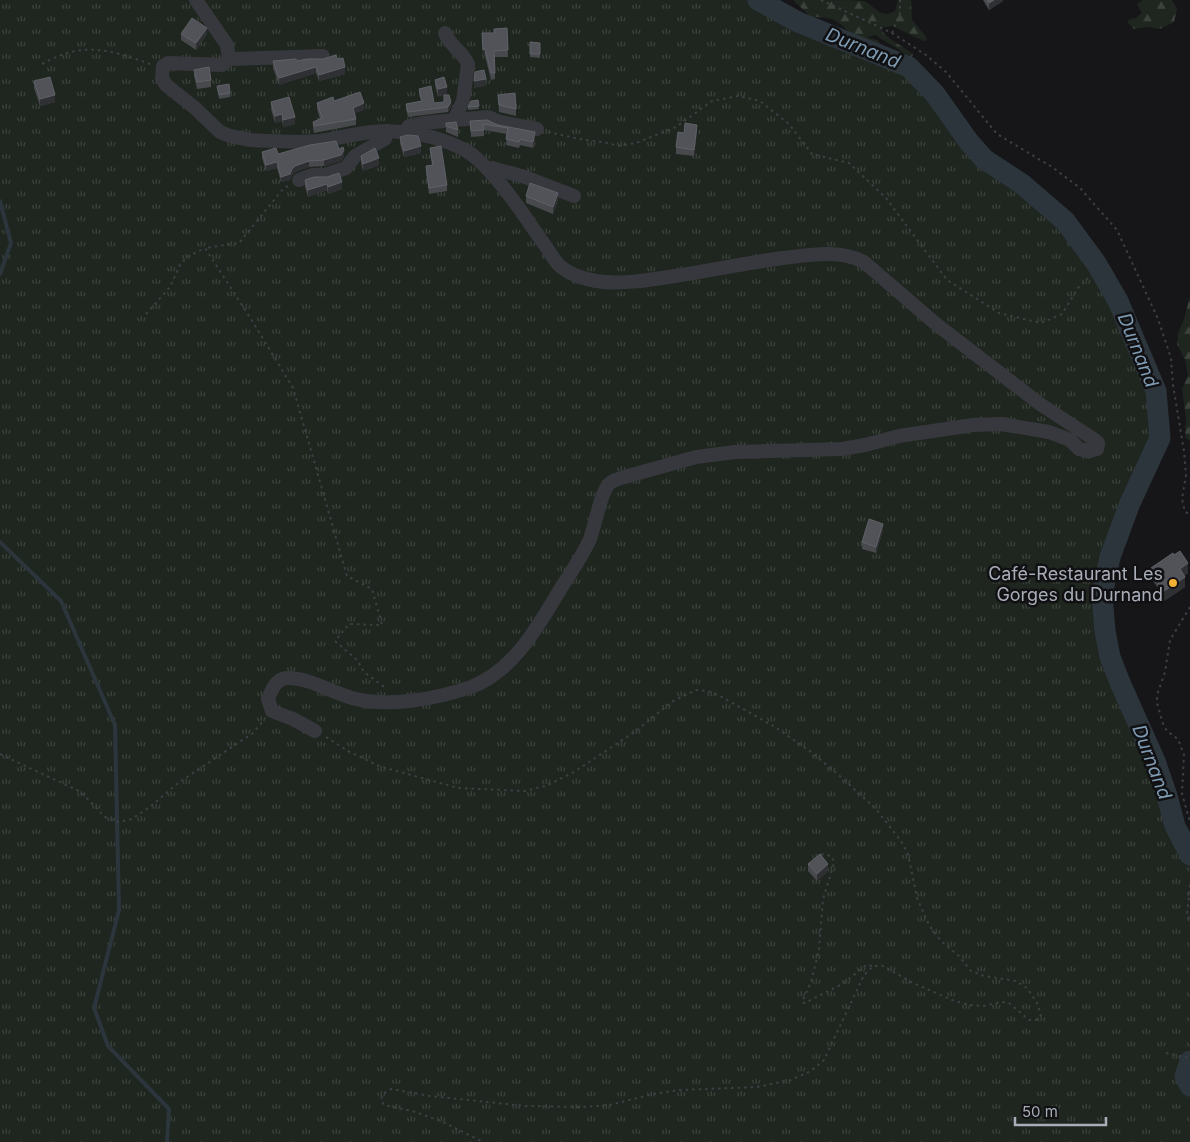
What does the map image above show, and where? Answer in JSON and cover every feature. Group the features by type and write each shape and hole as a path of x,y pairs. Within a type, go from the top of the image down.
{"street":[{"path":"196,0 227,45 229,60"},
{"path":"445,33 468,64 463,101 454,120"},
{"path":"316,730 272,711 268,699 273,686 277,682 284,678 296,678 353,698 368,701 407,703 471,687 487,679 506,665 539,625 580,559 590,540 597,521 601,501 609,484 620,478 696,457 735,452 842,450 899,436 973,425 1001,424 1050,432 1070,440 1079,449 1090,452 1097,449 1098,443 1040,404 936,324 864,262 855,257 837,254 810,254 661,278 608,282 585,279 561,268 519,209 487,169 472,154 430,137 387,131 368,132 316,141 256,141 230,136 220,132 166,84 162,78 162,69 168,63 222,65 229,60 323,56"},
{"path":"404,133 409,126 424,116 454,120 488,118 536,129"},
{"path":"299,180 325,175 346,168 354,156 385,139 387,131"},
{"path":"487,169 492,168 525,177 574,196"}],"path":[{"path":"821,0 892,33 926,55 946,72 997,134 1052,167 1080,188 1117,230 1158,318 1171,358 1186,474 1182,498 1185,512 1190,514"},
{"path":"892,33 900,13 900,0"},
{"path":"42,64 52,58 69,53 99,48 115,51 162,69"},
{"path":"536,129 579,139 608,142 618,146 636,142 676,126 712,101 738,96 760,101 789,124 812,154 849,162 886,198 947,280 999,313 1041,323 1062,314 1078,288 1088,278"},
{"path":"146,314 170,287 180,265 187,257 205,248 239,242 283,189 299,180"},
{"path":"205,248 251,318 293,388 347,576 372,590 382,625 349,624 335,641 357,660 364,672 407,703"},
{"path":"1189,607 1170,640 1166,672 1157,695 1157,703 1165,729 1178,739 1181,744 1184,755 1182,794 1190,822"},
{"path":"316,730 379,766 416,777 458,788 525,791 548,785 574,772 636,731 673,701 696,690 708,691 775,727 810,751 876,809 901,841 908,854 917,898 929,924 941,941 960,956 971,971 984,976 1016,981 1027,988 1037,1002 1041,1015 1036,1020 1029,1020 1008,1003 1002,1002 982,1006 969,1005 952,1000 911,982 883,966 866,965 844,983 805,1003 802,1002 811,982 817,960 824,899 834,862 831,856 821,854"},
{"path":"0,754 81,792 105,817 119,822 132,819 253,732 272,711"},
{"path":"1189,885 1187,915 1190,919"},
{"path":"484,1142 441,1120 384,1105 381,1100 383,1094 390,1089 430,1096 525,1106 581,1107 610,1105 653,1094 679,1090 757,1087 791,1080 811,1071 824,1060 864,975 874,966"},
{"path":"1166,1053 1190,1058"}],"green space":[{"path":"0,0 768,0 804,22 877,40 985,155 1070,218 1162,394 1155,453 1116,544 1105,595 1119,675 1161,753 1180,825 1190,842 1190,1061 1185,1076 1190,1086 1190,1142 0,1142"},
{"path":"793,0 864,1 886,14 895,11 898,0 911,0 912,20 927,40 924,41 892,26 883,27 882,31 885,35 913,54 911,57 875,35 857,37 834,20 811,17"},
{"path":"1143,0 1172,0 1177,9 1174,22 1160,29 1148,27 1134,29 1127,22 1142,13 1137,4"},
{"path":"1190,296 1190,441 1186,438 1186,419 1182,389 1188,375 1185,360 1177,344 1178,333"}],"building":[{"path":"192,18 207,28 196,43 181,34"},
{"path":"507,28 508,50 494,51 495,73 491,73 485,49 483,50 482,33 494,33 494,29"},
{"path":"530,42 540,43 540,54 530,54"},
{"path":"336,55 337,59 343,58 345,67 319,75 316,67 279,78 273,61 323,59"},
{"path":"209,67 211,80 197,82 194,70"},
{"path":"484,70 486,79 474,81 475,72"},
{"path":"50,77 55,95 40,99 34,81"},
{"path":"444,77 447,87 438,89 435,80"},
{"path":"229,84 230,93 219,95 217,86"},
{"path":"431,86 434,103 444,102 444,95 449,95 451,102 448,107 408,112 406,104 422,101 419,89"},
{"path":"360,92 364,103 353,108 356,119 314,126 313,122 322,118 317,103 333,97 334,101"},
{"path":"515,93 516,109 499,105 498,95"},
{"path":"289,97 295,117 283,120 282,114 275,116 271,102"},
{"path":"478,100 479,106 468,107 471,101"},
{"path":"487,120 498,125 535,132 533,142 520,139 519,142 506,139 508,128 483,124 484,130 471,131 470,121"},
{"path":"456,122 458,130 446,126 446,123"},
{"path":"685,123 697,125 694,150 676,147 678,132 684,133"},
{"path":"408,135 418,136 421,146 404,151 400,137"},
{"path":"336,141 339,149 343,147 344,150 341,155 324,160 309,161 295,166 290,174 281,177 277,162 266,165 262,152 276,148 278,154 310,145"},
{"path":"441,146 447,185 429,188 426,166 433,165 430,148"},
{"path":"375,148 379,158 363,164 361,156"},
{"path":"339,173 342,182 328,187 327,184 308,190 305,180"},
{"path":"530,183 558,193 553,207 526,196"},
{"path":"869,519 883,524 876,547 862,542"},
{"path":"1180,551 1188,563 1180,569 1185,577 1164,591 1158,583 1161,581 1151,568 1173,553 1174,555"},
{"path":"820,854 828,864 817,874 808,864"}],"waterway":[{"name":"Durnand","path":"758,0 798,22 909,67 935,94 969,142 984,159 1022,184 1065,221 1096,263 1118,301 1156,391 1160,438 1130,503 1110,557 1102,595 1105,631 1110,657 1155,761 1175,826 1190,855"},
{"path":"0,201 11,243 0,274"},
{"path":"0,542 61,601 115,725 119,910 94,1008 108,1046 169,1109 167,1142"},
{"name":"Durnand","path":"1190,1061 1185,1076 1190,1086"}],"place":[{"name":"Café-Restaurant Les Gorges du Durnand","path":"1173,583"}]}
